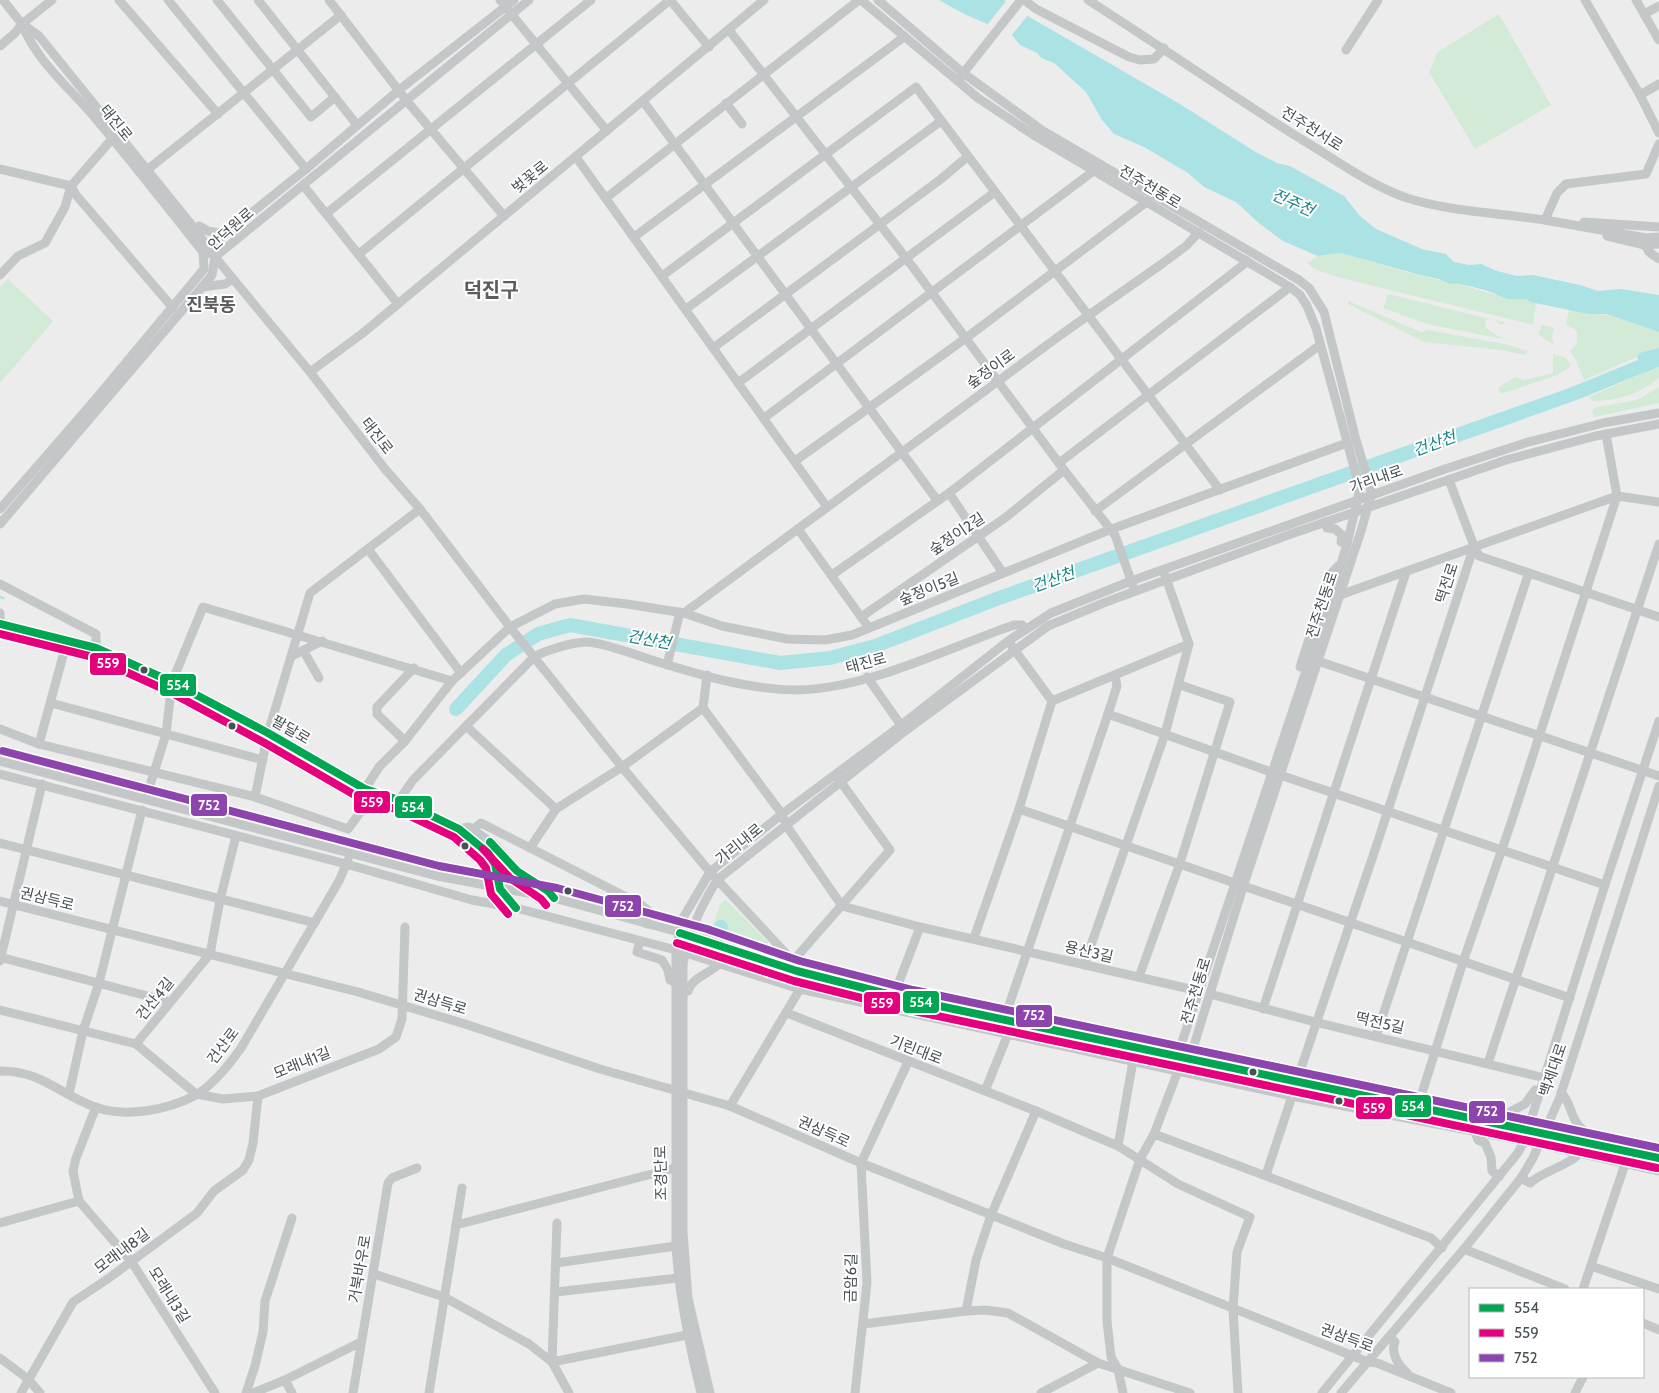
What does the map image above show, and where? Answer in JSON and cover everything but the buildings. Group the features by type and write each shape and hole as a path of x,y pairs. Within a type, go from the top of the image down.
{"street":[{"name":"태진로","path":"3,0 22,24 38,54 206,250 215,257 310,372 533,654"},
{"path":"0,46 22,24 52,0"},
{"path":"119,0 218,114"},
{"path":"217,0 312,117 336,98"},
{"path":"258,0 357,125"},
{"path":"329,0 406,100 465,167 504,216"},
{"name":"안덕원로","path":"0,524 212,275 215,257 406,100 514,0"},
{"name":"안덕원로","path":"0,509 173,308 204,269 206,250 306,169 398,90 506,7 529,0"},
{"path":"327,213 591,0"},
{"path":"359,254 670,0 709,47"},
{"name":"벚꽃로","path":"310,372 398,304 764,0"},
{"path":"606,198 674,143 860,0"},
{"name":"전주천동로","path":"860,0 904,37 1043,131 1299,280 1309,288 1324,312 1360,489 1356,511 1314,659 1239,885 1199,991 1178,1056 1178,1071"},
{"name":"전주천동로","path":"878,0 962,75 978,98 1035,136 1148,201 1290,287 1300,295 1307,306 1320,344 1350,444"},
{"path":"962,75 1023,0 1036,9 1129,57 1140,60 1154,59 1164,48"},
{"name":"전주천서로","path":"1088,0 1164,48 1221,89 1375,183 1406,197 1465,210 1547,221 1646,238 1659,237"},
{"path":"1585,0 1640,95 1659,133"},
{"path":"1636,0 1659,40"},
{"path":"1346,50 1376,1"},
{"path":"174,2 244,93 306,169"},
{"path":"1644,14 1659,6"},
{"path":"506,7 607,131"},
{"path":"147,170 341,14"},
{"name":"태진로","path":"22,24 38,36 196,229 206,250"},
{"path":"729,30 797,115 933,293 999,380 1032,428 1112,532 1135,591"},
{"path":"634,237 904,37"},
{"path":"1640,95 1659,84"},
{"path":"662,276 916,87 1220,490"},
{"path":"643,101 937,500"},
{"path":"726,103 742,124"},
{"path":"686,309 941,121"},
{"path":"0,274 18,256 45,243 65,207 72,186 112,139"},
{"path":"1659,144 1646,174 1566,184 1557,193 1547,221 1645,245 1659,244"},
{"path":"576,157 828,507"},
{"path":"713,348 968,157"},
{"path":"0,168 72,186"},
{"path":"764,418 933,293 1094,170"},
{"path":"304,185 398,304"},
{"path":"72,186 76,195 173,308"},
{"path":"738,383 995,192"},
{"path":"795,461 1024,296 1054,270 1148,201"},
{"name":"전주천서로","path":"1547,221 1658,226"},
{"path":"196,229 199,226 208,231 225,234"},
{"name":"숲정이로","path":"682,612 1186,246 1199,232"},
{"path":"1645,245 1649,252 1659,259"},
{"path":"832,575 949,493 1032,428 1086,389 1121,358 1243,265 1246,260"},
{"path":"202,287 225,284 233,279"},
{"name":"숲정이2길","path":"861,617 978,536 1148,394 1290,287"},
{"path":"1095,511 1320,344"},
{"name":"가리내로","path":"680,951 680,933 683,918 710,872 835,774 1048,626 1135,591 1165,575 1358,499 1370,490 1525,443 1603,423 1659,413"},
{"name":"가리내로","path":"680,951 703,902 717,880 841,781 1008,641 1025,628 1051,613 1130,578 1165,575 1506,460 1606,434 1659,424"},
{"path":"1418,1106 1463,962 1511,823 1617,496 1606,434"},
{"path":"1350,444 1370,490"},
{"name":"숲정이5길","path":"255,797 348,829 359,814 366,789 379,767 405,740 452,680 512,629 555,604 584,599 682,612 722,626 787,639 825,640 852,635 1220,490 1350,444"},
{"path":"1449,480 1479,556 1528,575 1659,617"},
{"name":"전주천동로","path":"1276,774 1299,687 1314,659 1340,595 1367,508 1370,490"},
{"path":"949,493 1003,574"},
{"path":"1340,595 1617,496 1659,502"},
{"path":"0,729 39,744 255,797 268,733 310,593 420,509"},
{"path":"1325,522 1327,528 1335,529 1342,535 1341,542 1347,544"},
{"path":"798,529 869,628"},
{"path":"1488,1063 1659,544"},
{"name":"떡전로","path":"1297,1080 1315,1022 1376,847 1474,546"},
{"path":"368,548 460,673"},
{"path":"1299,687 1295,685 1330,575 1340,564"},
{"path":"1263,1009 1406,572"},
{"path":"1084,965 1165,734 1180,685 1189,644 1165,575"},
{"path":"1376,1036 1528,575"},
{"path":"0,584 96,634 96,648"},
{"path":"146,798 166,734 172,682 203,607 452,680"},
{"path":"668,662 677,622 682,612"},
{"path":"0,613 0,619"},
{"name":"팔달로","path":"0,624 96,648 172,682 268,733 366,789 399,800 459,829 488,853 495,864 500,889 516,908"},
{"name":"태진로","path":"466,726 533,654 567,644 588,642 668,662 706,675 775,689 794,690 831,687 886,673 1014,625 1022,625 1025,628"},
{"path":"39,744 67,641"},
{"path":"292,656 322,641"},
{"path":"1008,641 1052,701"},
{"path":"1052,701 1189,644"},
{"path":"303,650 320,678"},
{"path":"533,654 622,767 710,872 793,961 796,971"},
{"path":"1314,659 1590,751 1659,776"},
{"path":"405,740 377,714 377,707 414,668"},
{"path":"706,675 703,708 782,814 786,824 842,906"},
{"path":"1004,1020 1108,714 1116,686 1115,675"},
{"path":"867,677 902,728"},
{"path":"1138,977 1180,863 1230,702 1180,685"},
{"path":"974,938 998,873 1052,701"},
{"path":"51,703 263,760"},
{"path":"647,924 649,911 640,904 530,848 556,809 622,767 703,708"},
{"path":"1108,714 1333,794 1604,884"},
{"name":"백제대로","path":"1322,1393 1442,1248 1499,1177 1524,1142 1604,884 1642,770 1656,741 1659,722"},
{"path":"399,800 413,780 466,726 556,809"},
{"path":"0,761 438,876 554,898 689,935 796,971 894,996 1297,1080 1528,1132 1659,1158"},
{"name":"기린대로","path":"0,774 346,864 472,900 516,908 680,951 718,965 800,989 1292,1096 1539,1144 1659,1171"},
{"path":"793,961 890,850 835,774"},
{"path":"42,784 0,959 170,1002"},
{"name":"백제대로","path":"1341,1393 1464,1249 1521,1178 1544,1135 1561,1094 1659,786"},
{"path":"1019,809 1127,844 1296,905 1463,962 1516,978 1570,998"},
{"path":"69,1094 83,1031 99,983 142,810"},
{"name":"팔달로","path":"459,829 469,827 473,830 481,823 530,848"},
{"path":"473,830 496,846 522,876 548,891 554,898"},
{"name":"건산4길","path":"196,1094 136,1044 210,954 220,900 236,836"},
{"path":"0,843 315,923"},
{"name":"건산로","path":"0,1071 13,1071 44,1079 96,1107 115,1112 138,1112 165,1106 196,1094 226,1068 315,923 350,853"},
{"name":"전주천동로","path":"1178,1071 1190,1058 1210,994 1239,885"},
{"name":"권삼득로","path":"0,901 358,992 678,1092 730,1106 861,1163 991,1215 1107,1258 1451,1393"},
{"name":"용산3길","path":"842,906 920,927 1199,991"},
{"name":"모래내1길","path":"196,1094 223,1099 258,1096 379,1049 396,1037 402,1020 404,996 405,927"},
{"path":"894,996 920,927"},
{"path":"640,941 637,952 662,960 668,970 670,980 676,983"},
{"name":"조경단로","path":"680,951 676,983 683,1232 688,1298 710,1393"},
{"name":"조경단로","path":"680,951 683,992 675,1168 676,1246 678,1278 687,1335 701,1393"},
{"path":"683,992 688,991 697,978 710,972 718,965"},
{"path":"730,1106 800,989"},
{"name":"떡전5길","path":"1210,994 1263,1009 1545,1078"},
{"path":"0,1010 136,1044"},
{"name":"기린대로","path":"787,1013 1036,1111 1118,1146 1178,1184 1250,1217 1237,1252 1233,1309"},
{"path":"985,1091 1008,1034"},
{"path":"1118,1146 1133,1061"},
{"name":"권삼득로","path":"861,1163 908,1062"},
{"path":"1123,1393 1118,1369 1112,1357 1106,1321 1107,1258 1140,1159 1154,1134 1178,1071"},
{"path":"1489,1123 1524,1104 1534,1090 1541,1091"},
{"path":"1561,1094 1566,1098 1569,1110 1577,1125 1593,1137 1592,1145"},
{"name":"모래내8길","path":"21,1393 72,1302 196,1213 214,1191 243,1170 249,1160 253,1143 258,1096"},
{"path":"1266,1175 1292,1096"},
{"name":"모래내3길","path":"96,1107 76,1158 73,1171 79,1201 131,1261 214,1393"},
{"path":"966,1311 976,1260 991,1215 1036,1111"},
{"path":"1475,1132 1478,1140 1485,1143 1491,1157 1492,1170 1499,1177"},
{"path":"1154,1134 1430,1238 1442,1248"},
{"path":"1521,1178 1530,1183 1552,1168 1573,1160 1579,1154"},
{"name":"금암6길","path":"855,1393 867,1283 861,1163"},
{"path":"1583,1288 1625,1164"},
{"name":"거북바우로","path":"353,1393 388,1183 392,1178 417,1168"},
{"path":"456,1225 675,1168"},
{"path":"429,1393 462,1188"},
{"path":"0,1223 79,1201"},
{"path":"246,1393 263,1332 265,1300 292,1218"},
{"path":"552,1362 558,1223"},
{"path":"556,1263 676,1246"},
{"path":"1464,1249 1562,1288"},
{"path":"1591,1266 1656,1288"},
{"path":"374,1274 444,1297 529,1344 552,1362 569,1393"},
{"path":"556,1292 678,1278"},
{"path":"1233,1309 1238,1393"},
{"path":"863,1324 966,1311 1008,1312 1098,1364 1185,1392"},
{"path":"1644,1323 1659,1330"},
{"path":"552,1362 687,1335"},
{"path":"1390,1337 1396,1342 1393,1346 1396,1358 1409,1375"},
{"path":"253,1393 285,1380 360,1342"},
{"path":"0,1358 28,1379 40,1393"},
{"path":"1041,1393 1098,1364"},
{"path":"1575,1393 1582,1378"},
{"path":"285,1380 292,1393"}],"green space":[{"path":"1499,14 1551,105 1475,149 1429,72 1438,52"},
{"path":"1341,253 1414,274 1459,283 1492,294 1527,299 1530,302 1536,303 1533,325 1337,277 1314,269 1307,263 1318,256"},
{"path":"8,279 53,321 0,383 0,287"},
{"path":"1388,294 1491,319 1486,320 1485,327 1501,338 1523,343 1427,324 1383,308"},
{"path":"1348,301 1421,332 1428,330 1509,345 1527,351 1525,355 1501,350 1424,342 1348,304"},
{"path":"1575,309 1602,315 1607,314 1659,332 1659,348 1639,353 1637,357 1584,380 1570,351 1577,343 1577,331 1566,324 1569,310"},
{"path":"1492,319 1521,327 1505,323 1501,325"},
{"path":"1542,325 1554,328 1552,337 1554,345 1538,334"},
{"path":"1553,354 1566,358 1571,366 1558,375 1501,394 1498,388 1515,377 1524,380 1553,373"},
{"path":"1659,366 1659,378 1628,396 1592,401 1589,397"},
{"path":"1659,387 1659,403 1594,417 1592,411 1597,407 1637,400"},
{"path":"725,899 768,942 765,951 727,942 710,932 720,905"}],"water":[{"name":"전주천","path":"939,0 1004,0 1026,15 1180,104 1254,151 1277,163 1290,166 1344,196 1360,216 1376,229 1422,249 1446,254 1454,262 1469,265 1481,264 1497,271 1517,276 1533,275 1580,285 1598,291 1621,289 1659,295 1659,332 1607,314 1589,314 1530,302 1527,299 1508,299 1485,290 1456,283 1450,284 1439,279 1341,253 1318,256 1283,241 1260,224 1236,202 1204,187 1188,173 1144,147 1114,134 1102,120 1086,92 1054,63 1041,58 1037,53 1020,45 1011,34 966,15"},
{"path":"1659,348 1659,366 1647,372 1643,370 1637,357 1639,353"},
{"path":"718,920 724,920 728,927 724,934 718,934 714,930 714,924"}],"pier":[{"path":"1007,0 1029,14 1010,37 987,25"}],"waterway":[{"name":"건산천","path":"456,709 506,655 538,634 570,625 780,663 830,658 875,646 999,598 1573,394 1659,359"}],"transit line":[{"name":"554","path":"0,624 96,648 172,682 268,733 365,789 399,800 459,829 488,853 495,864 500,889 516,908"},
{"name":"559","path":"0,634 93,657 168,691 263,742 360,798 395,809 454,837 480,860 486,868 491,894 508,914"},
{"name":"752","path":"3,751 439,866 557,888 707,929 800,961 913,990 1659,1148"},
{"name":"554","path":"490,842 517,871 548,891 554,898"},
{"name":"559","path":"483,849 510,878 541,899 546,905"},
{"name":"554","path":"680,933 797,971 911,1000 1659,1158"},
{"name":"559","path":"677,943 794,981 909,1010 1657,1168"}],"district":[{"name":"덕진구","path":"491,290"},
{"name":"진북동","path":"211,305"}]}
